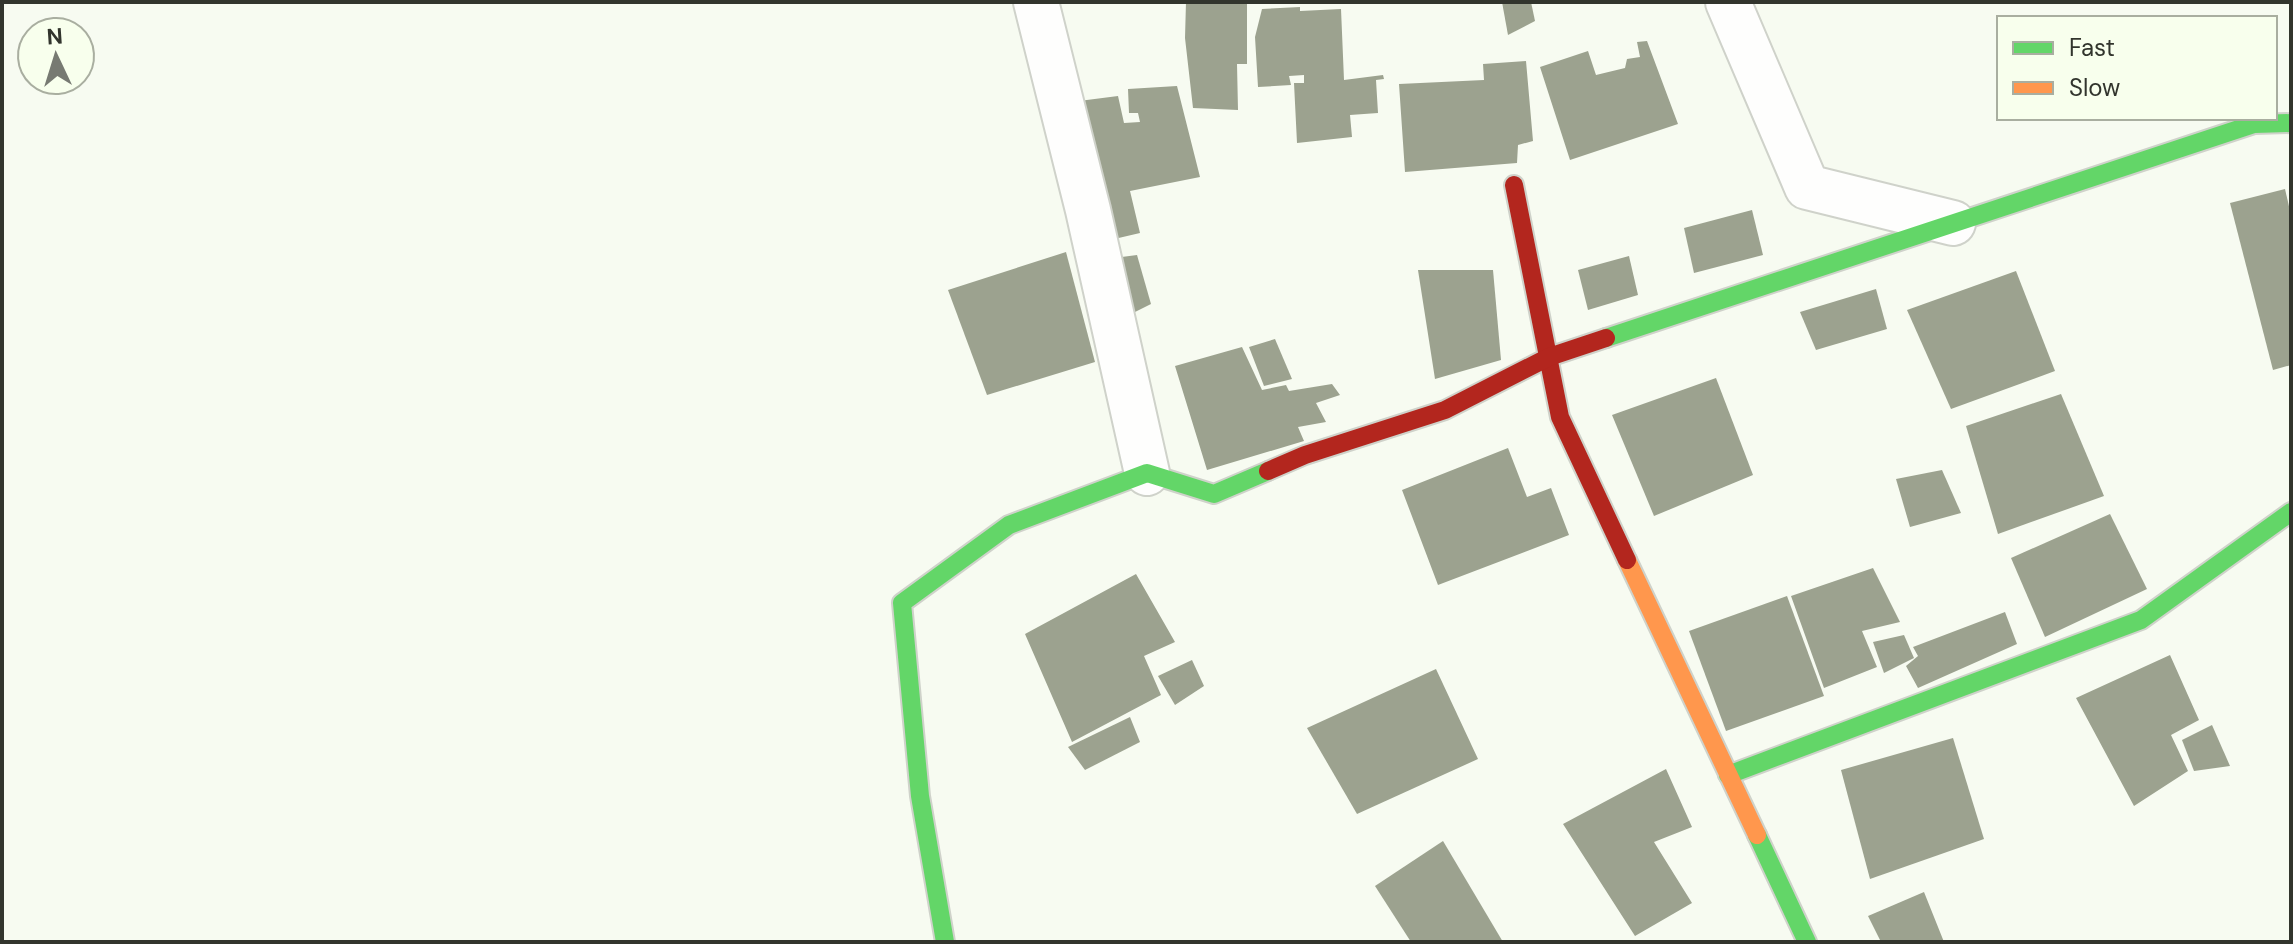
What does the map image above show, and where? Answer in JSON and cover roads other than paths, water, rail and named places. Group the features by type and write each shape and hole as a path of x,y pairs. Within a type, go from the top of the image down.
{"street":[{"path":"1036,2 1088,210 1147,473"},
{"path":"1728,2 1807,187 1953,223"},
{"path":"945,942 920,796 902,603 1009,525 1147,473 1214,494 1305,455 1445,410 1549,357 2254,124 2291,123"},
{"path":"1514,185 1560,417 1807,942"},
{"path":"1728,775 2141,620 2291,512"}]}
